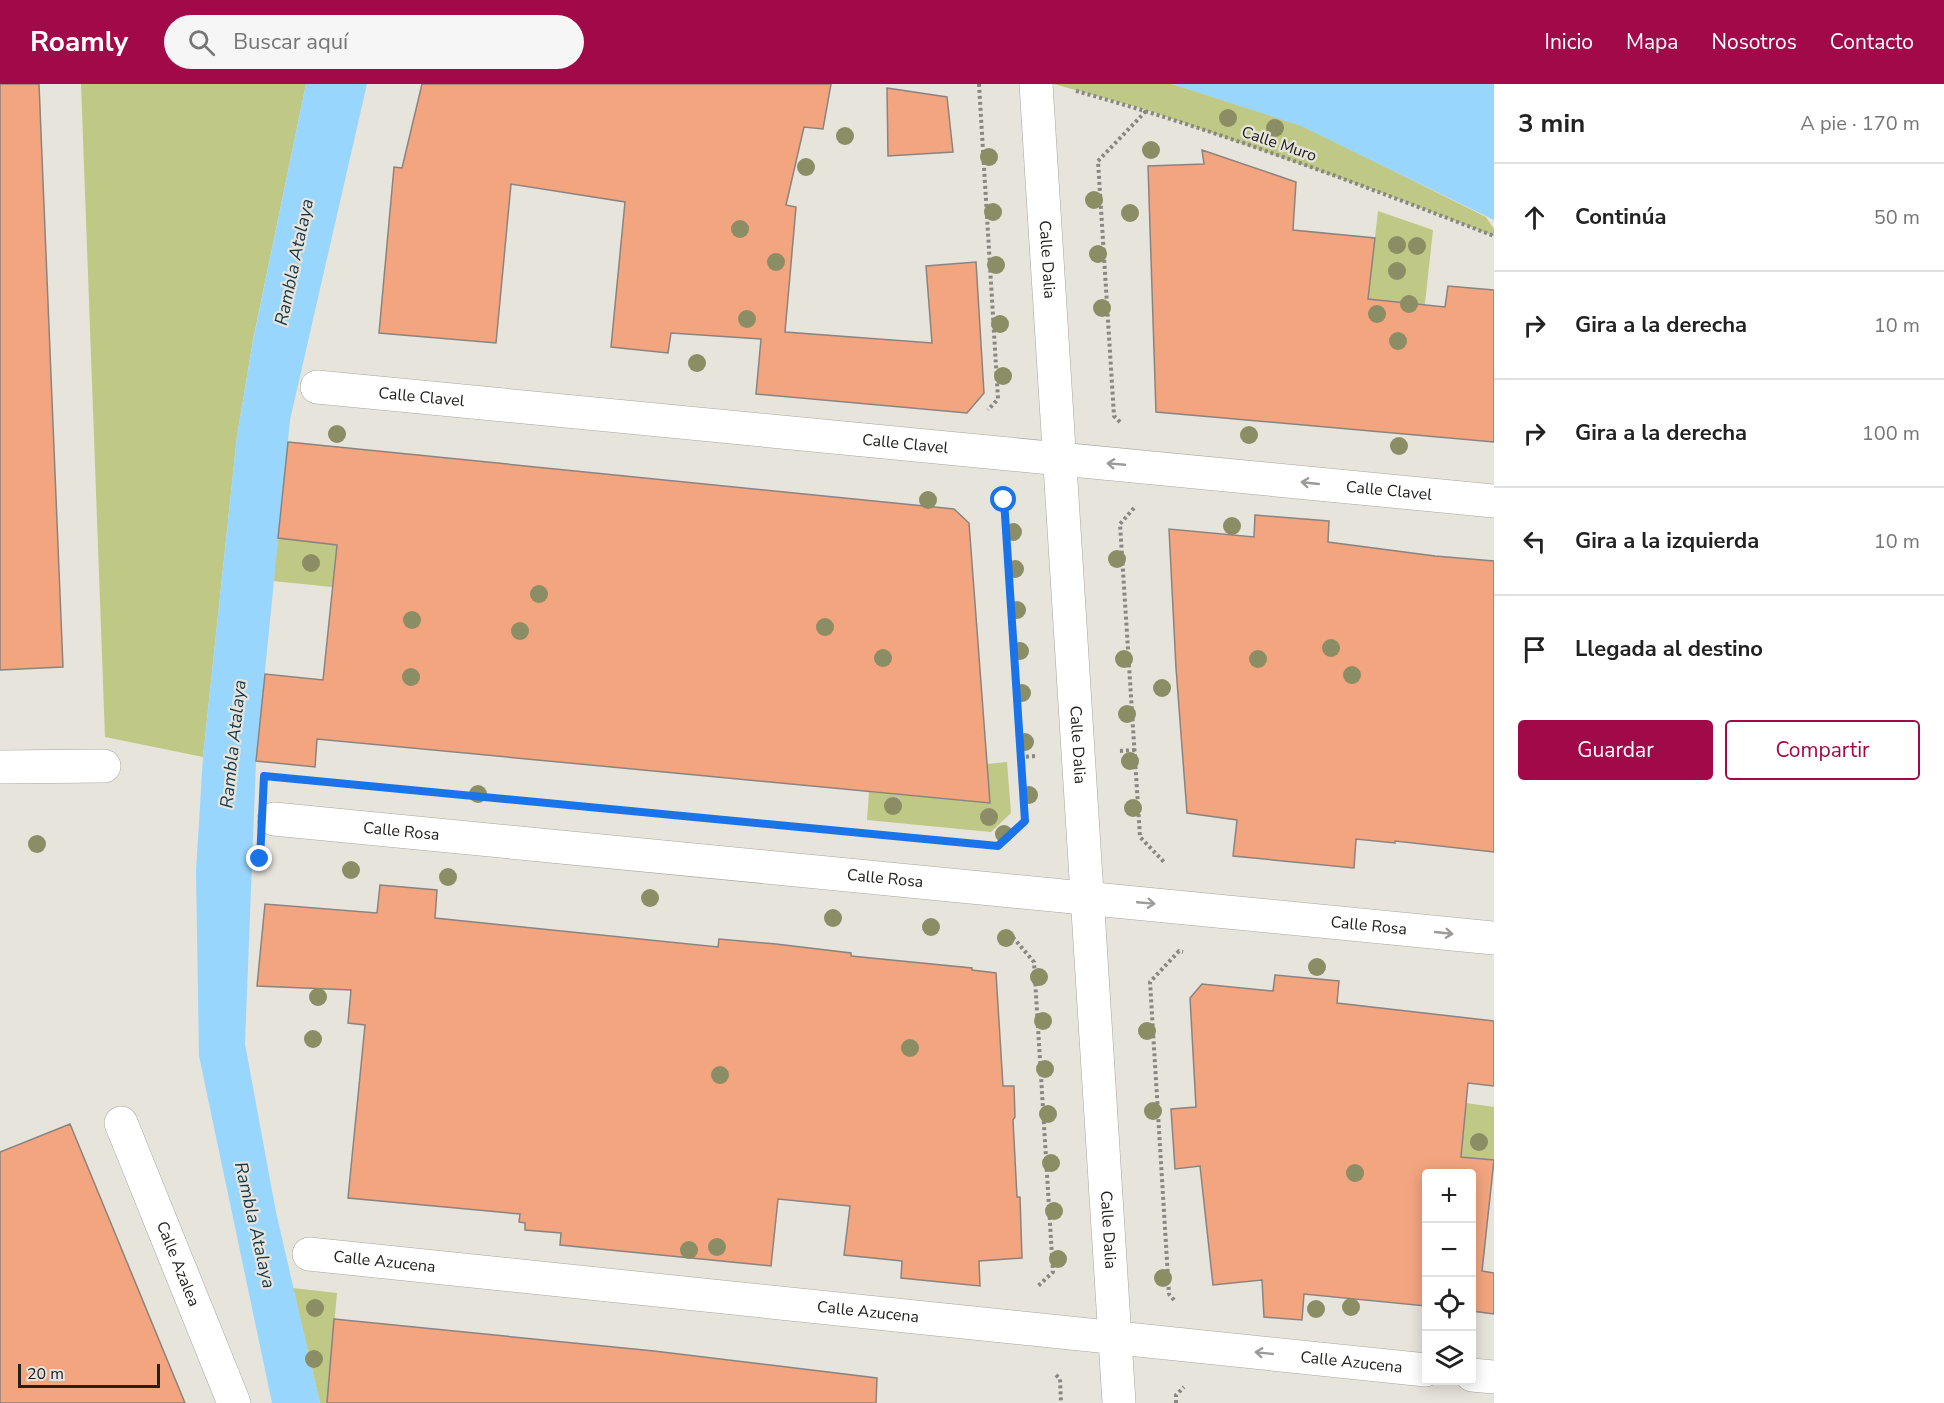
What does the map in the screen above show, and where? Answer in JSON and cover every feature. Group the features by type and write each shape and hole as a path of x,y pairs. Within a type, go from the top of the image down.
{"street":[{"name":"Calle Dalia","path":"1036,84 1119,1403"},
{"name":"Calle Clavel","path":"317,387 1494,501"},
{"path":"0,767 104,766"},
{"name":"Calle Rosa","path":"274,819 1494,938"},
{"name":"Calle Azalea","path":"121,1123 234,1403"},
{"name":"Calle Azucena","path":"309,1254 1422,1370"},
{"path":"1476,1375 1494,1377"}],"path":[{"path":"979,84 998,399 983,415"},
{"name":"Calle Muro","path":"1074,90 1147,110 1374,190 1494,236"},
{"path":"1123,424 1114,416 1098,161 1147,110"},
{"path":"986,845 998,846 1025,821 1004,500 998,493"},
{"path":"1141,501 1120,524 1140,837 1164,862 1175,864"},
{"path":"999,933 1011,934 1034,962 1053,1272 1031,1293"},
{"path":"1175,1302 1169,1294 1150,982 1179,951 1188,952"}],"green space":[{"path":"81,84 306,84 253,340 237,436 203,757 105,737"},
{"path":"1054,84 1172,84 1301,125 1486,217 1494,229 1494,236 1385,194 1147,110"},
{"path":"1378,211 1433,230 1419,358 1362,353"},
{"path":"278,538 338,545 332,587 273,581"},
{"path":"1007,762 1011,813 991,832 867,820 869,792 990,803 987,764"},
{"path":"1466,1103 1494,1107 1494,1160 1461,1157"},
{"path":"293,1288 337,1293 327,1403 320,1403"}],"water":[{"name":"Rambla Atalaya","path":"306,84 367,84 290,420 256,761 245,1044 276,1212 320,1403 272,1403 199,1056 196,871 203,757 237,436 253,341"},
{"path":"1172,84 1494,84 1494,220 1301,126"}],"building":[{"path":"0,84 39,84 63,667 0,670"},
{"path":"422,84 831,84 823,129 804,127 786,205 796,207 785,332 932,343 926,266 976,262 984,393 967,413 756,394 761,339 671,333 668,353 611,347 625,202 511,184 496,343 379,333 394,167 402,168"},
{"path":"887,88 947,97 953,152 888,156"},
{"path":"1202,150 1296,182 1293,230 1375,238 1368,299 1445,307 1448,286 1494,290 1494,442 1156,412 1148,166 1204,164"},
{"path":"288,442 954,509 969,523 990,803 317,739 315,767 256,761 265,674 323,680 337,545 278,538"},
{"path":"1255,515 1329,521 1328,542 1494,561 1494,852 1356,839 1354,868 1233,856 1237,820 1187,813 1176,668 1169,529 1254,537"},
{"path":"380,885 437,890 435,918 718,947 719,939 776,944 851,953 851,956 972,968 972,970 996,973 1003,1086 1014,1086 1015,1117 1013,1120 1017,1197 1020,1197 1022,1258 979,1261 980,1286 901,1278 902,1261 844,1255 850,1206 778,1199 771,1266 560,1245 561,1233 525,1230 525,1223 519,1222 520,1214 348,1198 365,1025 348,1023 351,990 257,986 265,904 377,913"},
{"path":"1275,975 1339,981 1337,1003 1494,1021 1494,1086 1468,1083 1461,1157 1494,1160 1482,1271 1494,1273 1494,1314 1476,1312 1476,1169 1422,1169 1422,1306 1304,1294 1302,1320 1264,1317 1262,1280 1213,1285 1200,1166 1175,1169 1171,1109 1196,1107 1190,998 1202,984 1273,991"},
{"path":"70,1124 185,1403 0,1403 0,1152"},
{"path":"334,1319 654,1351 877,1378 876,1403 327,1403"}],"route":[{"path":"260,859 264,776 998,846 1025,821 1004,500"}]}
